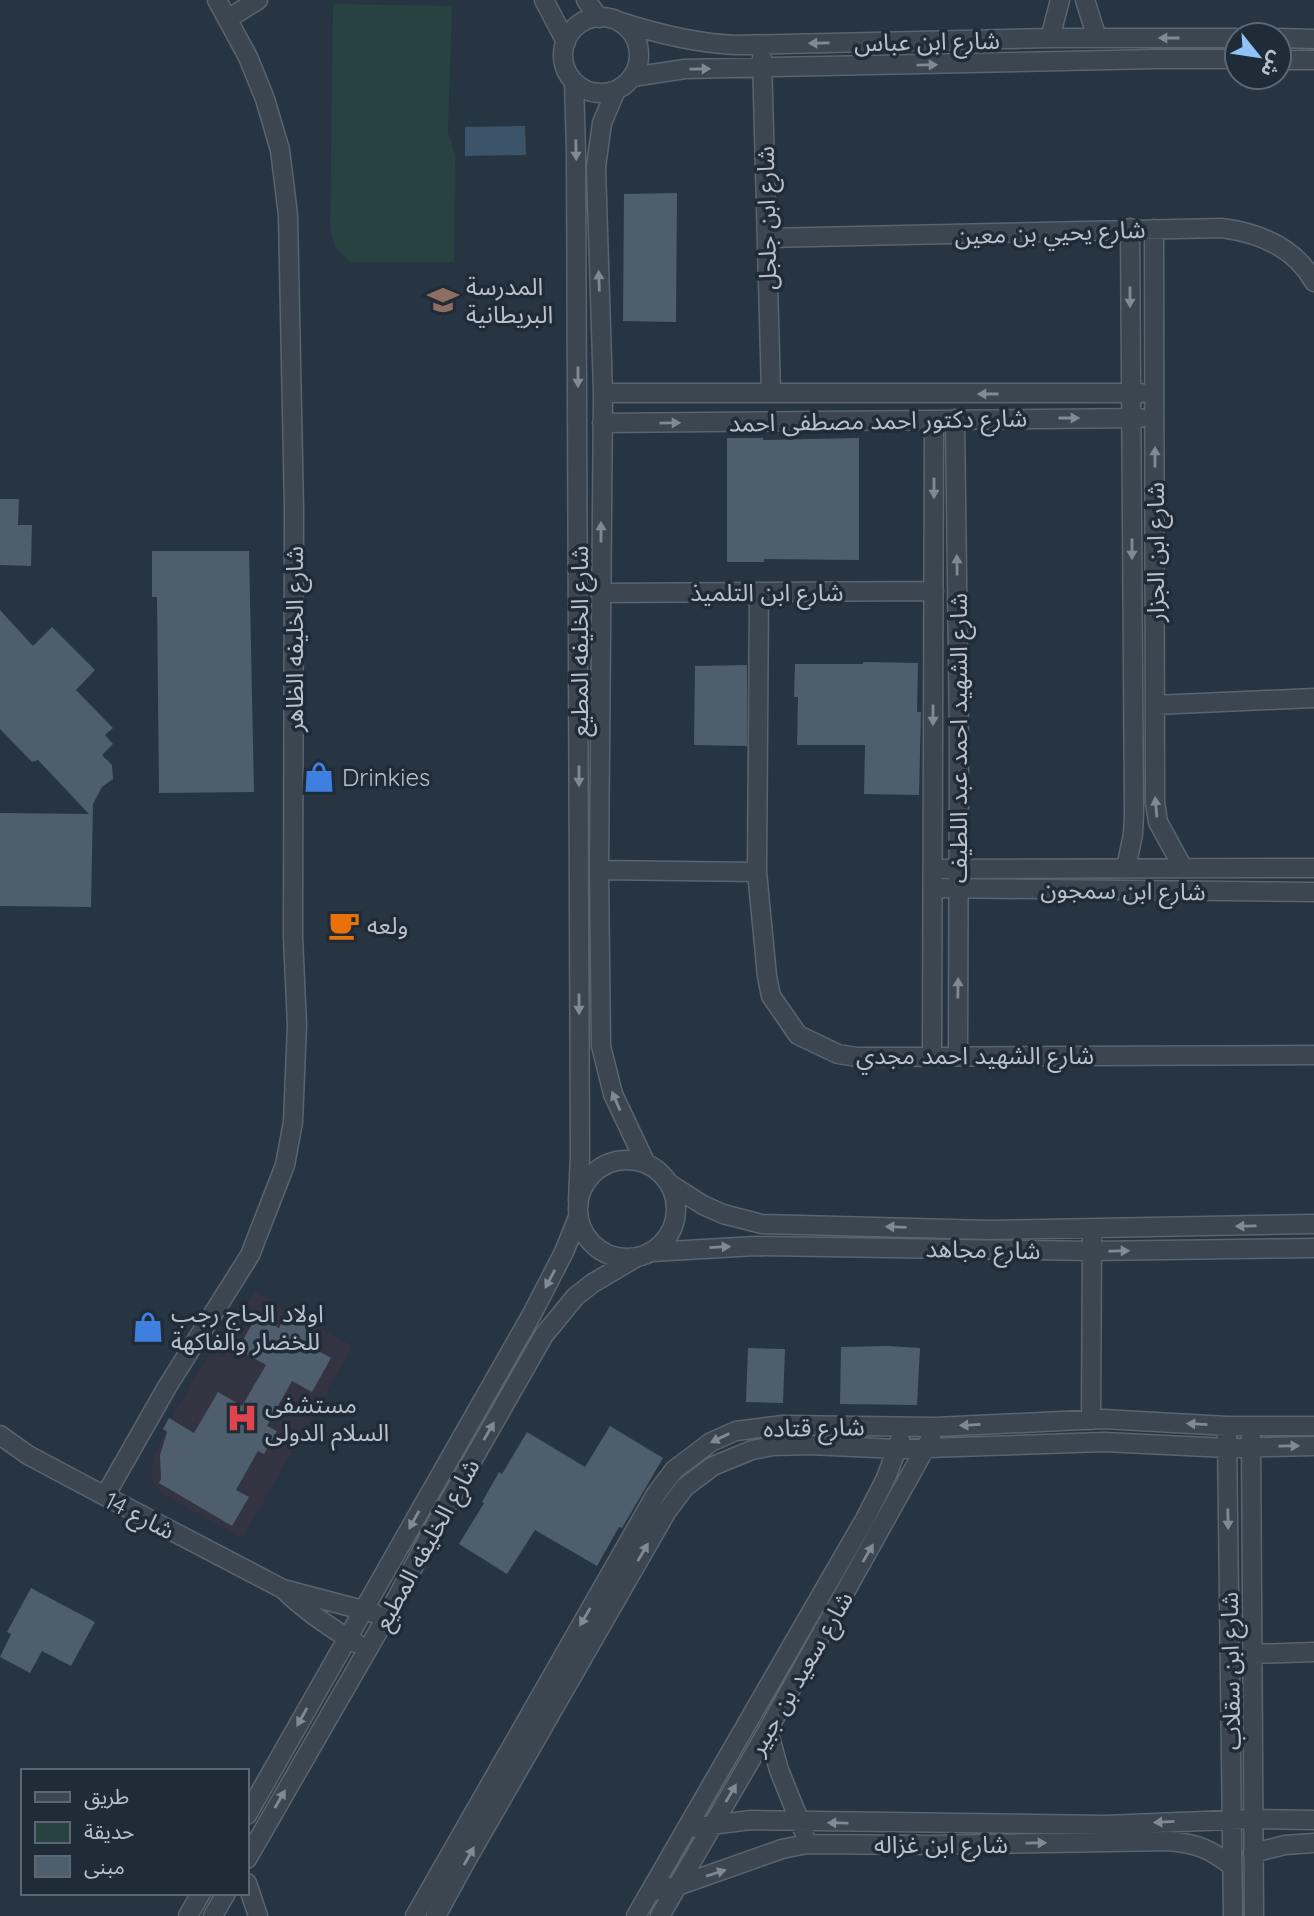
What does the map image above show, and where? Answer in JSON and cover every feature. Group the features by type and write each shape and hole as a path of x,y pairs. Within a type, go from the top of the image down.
{"street":[{"name":"شارع الخليفه الظاهر","path":"104,1496 167,1387 250,1255 285,1165 293,1122 298,1025 293,937 294,509 288,215 280,149 269,112 248,57 217,0"},
{"path":"229,18 258,0"},
{"path":"544,0 566,42"},
{"path":"586,0 599,18"},
{"path":"1050,38 1060,0"},
{"path":"1085,0 1097,38"},
{"path":"599,18 621,22 637,41 639,53 638,66 632,77 616,90 603,94 589,92 574,82 565,68 563,58 570,34 580,24 599,18"},
{"name":"شارع ابن عباس","path":"621,22 659,34 710,44 1223,38"},
{"path":"1293,38 1314,38"},
{"name":"شارع ابن جلجل","path":"762,44 771,393"},
{"name":"شارع ابن عباس","path":"632,77 685,69 1223,59"},
{"path":"1293,60 1314,60"},
{"name":"شارع الخليفه المطيع","path":"248,1813 532,1314 564,1252 578,1209 578,390 574,82"},
{"name":"شارع الخليفه المطيع","path":"616,90 602,123 596,167 603,393 599,973 601,1046 606,1072 613,1094 645,1162"},
{"name":"شارع يحيي بن معين","path":"767,238 1222,228 1248,231 1272,240 1293,255 1314,282"},
{"name":"شارع ابن الجزار","path":"1126,868 1134,814 1130,229"},
{"name":"شارع ابن الجزار","path":"1154,229 1155,802 1158,822 1184,868"},
{"name":"شارع دكتور احمد مصطفى احمد","path":"603,393 1155,393"},
{"name":"شارع الشهيد احمد عبد اللطيف","path":"955,419 958,1056"},
{"name":"شارع دكتور احمد مصطفى احمد","path":"601,423 1155,419"},
{"name":"شارع الشهيد احمد عبد اللطيف","path":"932,1056 934,420"},
{"name":"شارع ابن التلميذ","path":"600,593 934,591"},
{"name":"شارع الشهيد احمد مجدي","path":"759,592 757,872 771,996 797,1035 838,1054 857,1057 1314,1055"},
{"path":"1155,705 1314,698"},
{"name":"شارع ابن سمجون","path":"933,869 1314,868"},
{"path":"599,870 757,872"},
{"name":"شارع ابن سمجون","path":"933,888 1314,892"},
{"path":"579,973 599,973"},
{"path":"628,1159 645,1162 655,1167 670,1184 676,1198 675,1221 664,1242 645,1254 621,1258 606,1254 593,1245 583,1232 578,1209 584,1184 595,1171 611,1162 628,1159"},
{"name":"شارع مجاهد","path":"670,1184 723,1214 762,1224 989,1230 1314,1224"},
{"path":"1092,1229 1092,1419 1104,1442"},
{"name":"شارع مجاهد","path":"645,1254 755,1246 1092,1251 1314,1248"},
{"name":"شارع الخليفه المطيع","path":"248,1856 387,1617 435,1526 544,1335 576,1296 593,1283 645,1254"},
{"path":"1080,1442 1092,1419"},
{"name":"شارع قتاده","path":"415,1916 643,1518 674,1470 711,1442 736,1431 783,1424 935,1427 1092,1419 1251,1427 1314,1426"},
{"name":"شارع ابن سقلاب","path":"1227,1426 1233,1916"},
{"name":"شارع سعيد بن جبير","path":"636,1916 865,1519 882,1487 905,1427"},
{"name":"شارع سعيد بن جبير","path":"660,1916 927,1448 935,1427"},
{"name":"شارع ابن سقلاب","path":"1251,1427 1254,1916"},
{"name":"شارع 14","path":"0,1435 29,1455 104,1496 283,1589 387,1617"},
{"name":"شارع قتاده","path":"436,1916 667,1511 685,1488 713,1466 752,1450 792,1445 898,1449 1080,1442 1227,1448 1314,1446"},
{"name":"شارع 14","path":"283,1589 299,1605 367,1649"},
{"path":"1230,1640 1252,1654"},
{"path":"1230,1669 1252,1654 1314,1651"},
{"path":"768,1730 779,1770 801,1822 807,1844"},
{"path":"248,1816 265,1825"},
{"path":"1253,1819 1314,1819"},
{"name":"شارع ابن غزاله","path":"687,1828 741,1821 1106,1825 1253,1819"},
{"name":"شارع ابن غزاله","path":"650,1892 680,1885 782,1849 807,1844 1170,1841 1193,1844 1212,1851 1232,1866"},
{"path":"1253,1853 1285,1845 1314,1843"},
{"path":"248,1886 258,1916"},
{"path":"188,1916 200,1895"},
{"path":"213,1916 225,1895"}],"shaded area":[{"path":"525,126 526,155 465,156 465,127"},
{"name":"مستشفى السلام الدولى","path":"255,1291 353,1346 242,1539 160,1492 153,1483 151,1472 153,1457 176,1410 240,1301 247,1304"}],"green space":[{"path":"333,4 452,6 448,132 455,156 454,262 350,262 335,247 330,228"}],"building":[{"path":"677,193 676,322 623,321 624,194"},
{"path":"727,438 859,438 859,560 764,559 764,562 727,562"},
{"path":"0,499 19,499 18,525 32,525 31,566 0,565"},
{"path":"152,551 249,551 254,792 159,793 157,597 152,597"},
{"path":"0,610 33,646 52,627 95,670 76,690 113,728 105,735 113,744 102,755 112,765 113,779 102,787 93,804 91,907 0,906 0,813 89,814 38,760 32,762 0,729"},
{"path":"918,663 917,712 921,712 919,795 864,794 865,745 797,745 798,697 794,697 795,664"},
{"path":"747,665 747,746 694,745 695,666"},
{"path":"289,1310 317,1326 307,1345 331,1358 312,1392 292,1381 267,1426 277,1431 264,1454 258,1451 236,1490 249,1497 232,1526 159,1483 160,1455 167,1432 163,1429 169,1418 194,1433 218,1392 242,1406 266,1365 238,1349 257,1315 279,1328"},
{"path":"841,1347 920,1348 917,1405 840,1404"},
{"path":"748,1348 785,1349 783,1403 746,1402"},
{"path":"610,1426 663,1458 597,1566 535,1530 507,1574 459,1544 499,1472 502,1474 527,1432 585,1467"},
{"path":"31,1588 95,1622 71,1666 42,1651 30,1673 0,1657 11,1634 7,1632"}],"place":[{"name":"المدرسة البريطانية","path":"443,300"},
{"name":"Drinkies","path":"319,777"},
{"name":"ولعه","path":"344,925"},
{"name":"اولاد الحاج رجب للخضار والفاكهة","path":"148,1327"},
{"name":"مستشفى السلام الدولى","path":"242,1418"}]}
